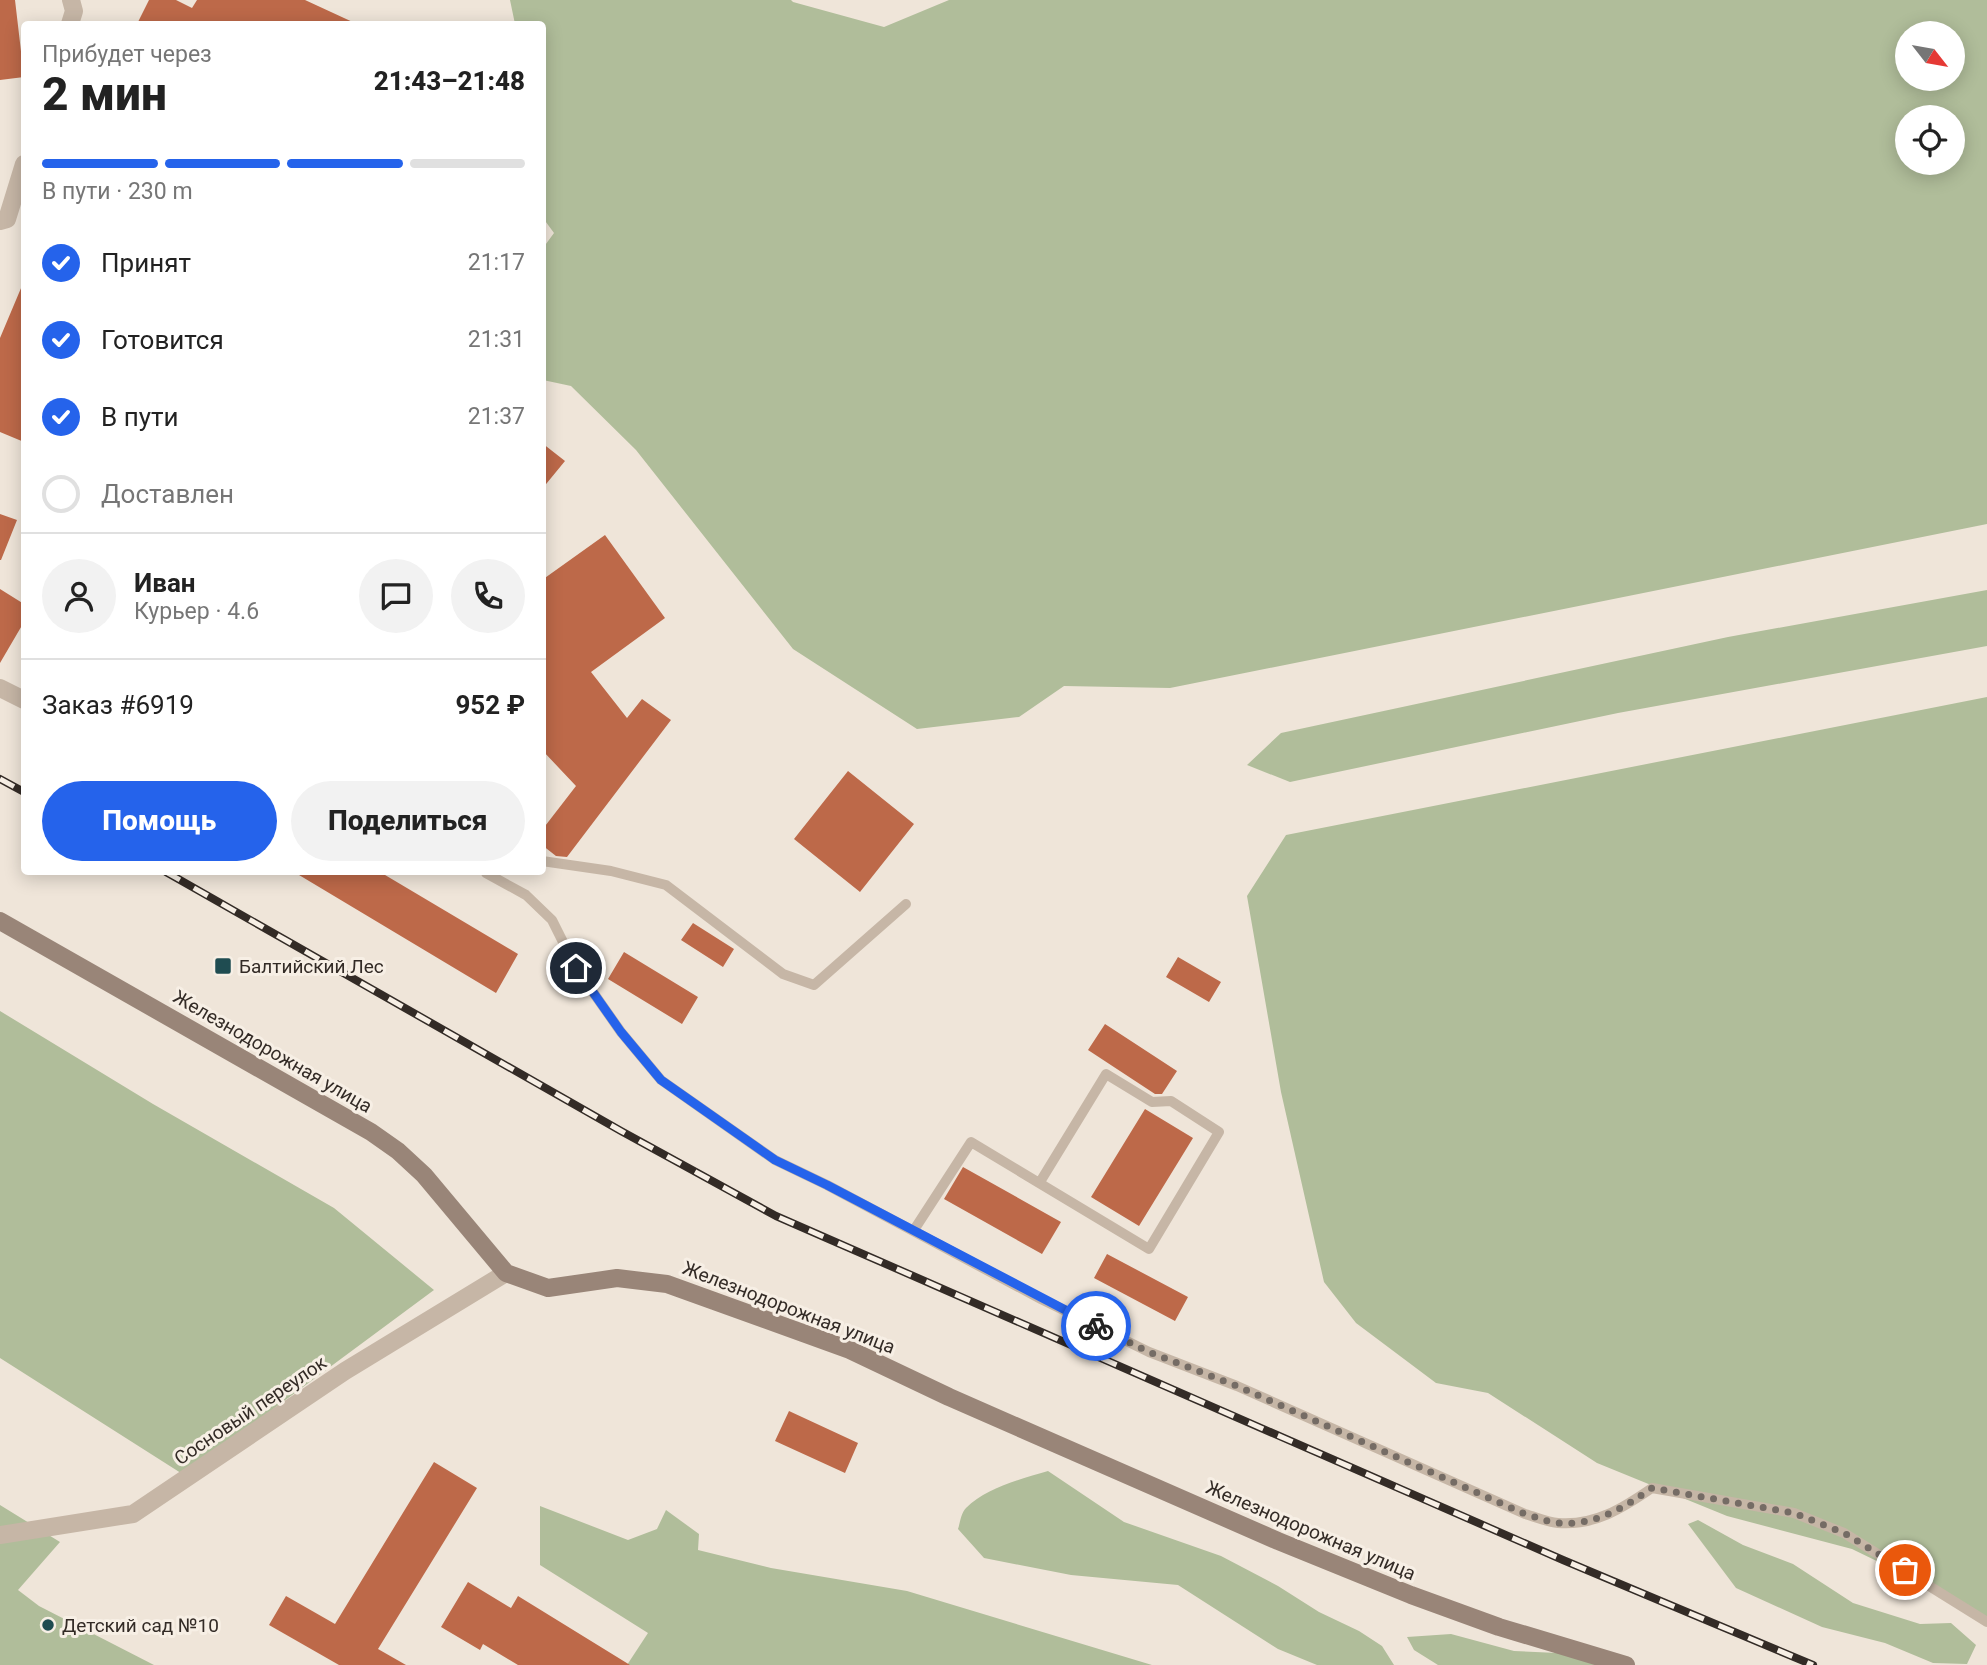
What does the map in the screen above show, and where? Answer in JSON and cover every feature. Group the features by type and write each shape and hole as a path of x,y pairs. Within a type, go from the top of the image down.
{"street":[{"path":"71,0 74,11 71,21"},
{"path":"0,221 7,219 21,174"},
{"path":"0,688 21,698"},
{"name":"Железнодорожная улица","path":"0,921 371,1132 398,1151 442,1194 506,1273 548,1289 617,1278 667,1284 850,1350 950,1397 1278,1541 1411,1595 1499,1627 1626,1665"},
{"name":"Сосновый переулок","path":"0,1535 133,1514 345,1371 506,1273"}],"lane":[{"path":"546,862 611,872 666,885 783,974 814,985 906,904"},
{"path":"491,875 526,895 552,920 576,968 621,1032 661,1080 775,1160 1149,1352 1237,1386 1525,1514 1557,1523 1585,1521 1619,1511 1652,1488 1794,1513 1844,1533 1987,1622"},
{"path":"914,1230 971,1142 1149,1249 1219,1132 1171,1101 1152,1102 1106,1074 1040,1182"}],"green space":[{"path":"510,0 791,0 884,27 949,0 1987,0 1987,524 1170,688 1064,686 1019,717 917,729 793,649 636,450 571,386 546,381 546,244 554,233 546,222 546,21 514,21"},
{"path":"1987,590 1987,646 1618,713 1290,782 1247,765 1281,733 1728,637"},
{"path":"1987,697 1987,1625 1922,1583 1852,1549 1727,1516 1597,1463 1488,1393 1436,1383 1356,1323 1324,1282 1281,1092 1247,896 1286,835"},
{"path":"0,1011 153,1104 334,1208 434,1290 184,1475 0,1358"},
{"path":"1048,1471 1124,1522 1221,1556 1278,1586 1319,1612 1359,1631 1382,1646 1394,1665 1317,1665 1278,1649 1178,1585 1071,1575 984,1558 958,1529 964,1510 983,1495"},
{"path":"0,1505 60,1542 18,1590 39,1606 154,1665 0,1665"},
{"path":"540,1506 628,1540 657,1529 666,1510 699,1534 698,1550 771,1568 907,1591 1152,1665 627,1665 648,1633 540,1565"},
{"path":"1698,1520 1743,1545 1793,1564 1853,1603 1920,1624 1951,1623 1976,1645 1967,1664 1933,1663 1885,1643 1822,1627 1736,1588 1688,1524"},
{"path":"1451,1634 1514,1651 1580,1654 1628,1665 1438,1665 1414,1650 1407,1637"}],"building":[{"path":"0,0 15,0 21,77 0,80"},
{"path":"149,0 176,0 192,8 197,0 305,0 350,21 138,21"},
{"path":"21,288 21,441 0,432 0,338"},
{"path":"546,446 565,461 546,484"},
{"path":"0,514 17,520 1,560 0,560"},
{"path":"605,535 665,618 591,672 627,718 642,699 671,720 567,857 556,856 546,848 546,825 576,786 546,754 546,577"},
{"path":"0,589 21,602 21,627 0,663"},
{"path":"848,771 914,824 860,892 794,839"},
{"path":"299,875 385,875 518,954 496,993"},
{"path":"693,923 734,949 723,967 681,940"},
{"path":"624,952 698,997 682,1024 608,979"},
{"path":"1178,957 1221,982 1209,1002 1166,977"},
{"path":"1105,1024 1177,1071 1162,1094 1155,1094 1088,1050"},
{"path":"1145,1109 1193,1138 1139,1226 1091,1197"},
{"path":"963,1167 1061,1222 1042,1254 944,1199"},
{"path":"1107,1254 1188,1297 1175,1321 1094,1278"},
{"path":"789,1411 858,1443 845,1473 775,1441"},
{"path":"434,1462 477,1488 378,1649 406,1665 339,1665 269,1625 286,1596 335,1624"},
{"path":"468,1582 511,1608 518,1596 630,1665 518,1665 483,1644 480,1650 441,1627"}],"railway":[{"path":"0,779 21,790"},
{"path":"171,875 776,1216 1563,1560 1813,1665"}],"way so far":[{"path":"1096,1326 1149,1352 1237,1386 1525,1514 1557,1523 1585,1521 1619,1511 1652,1488 1794,1513 1844,1533 1905,1570"}],"place":[{"name":"Балтийский Лес","path":"223,966"},
{"name":"Детский сад №10","path":"48,1625"}],"route":[{"path":"576,968 621,1032 661,1080 775,1160 1096,1326"}]}
